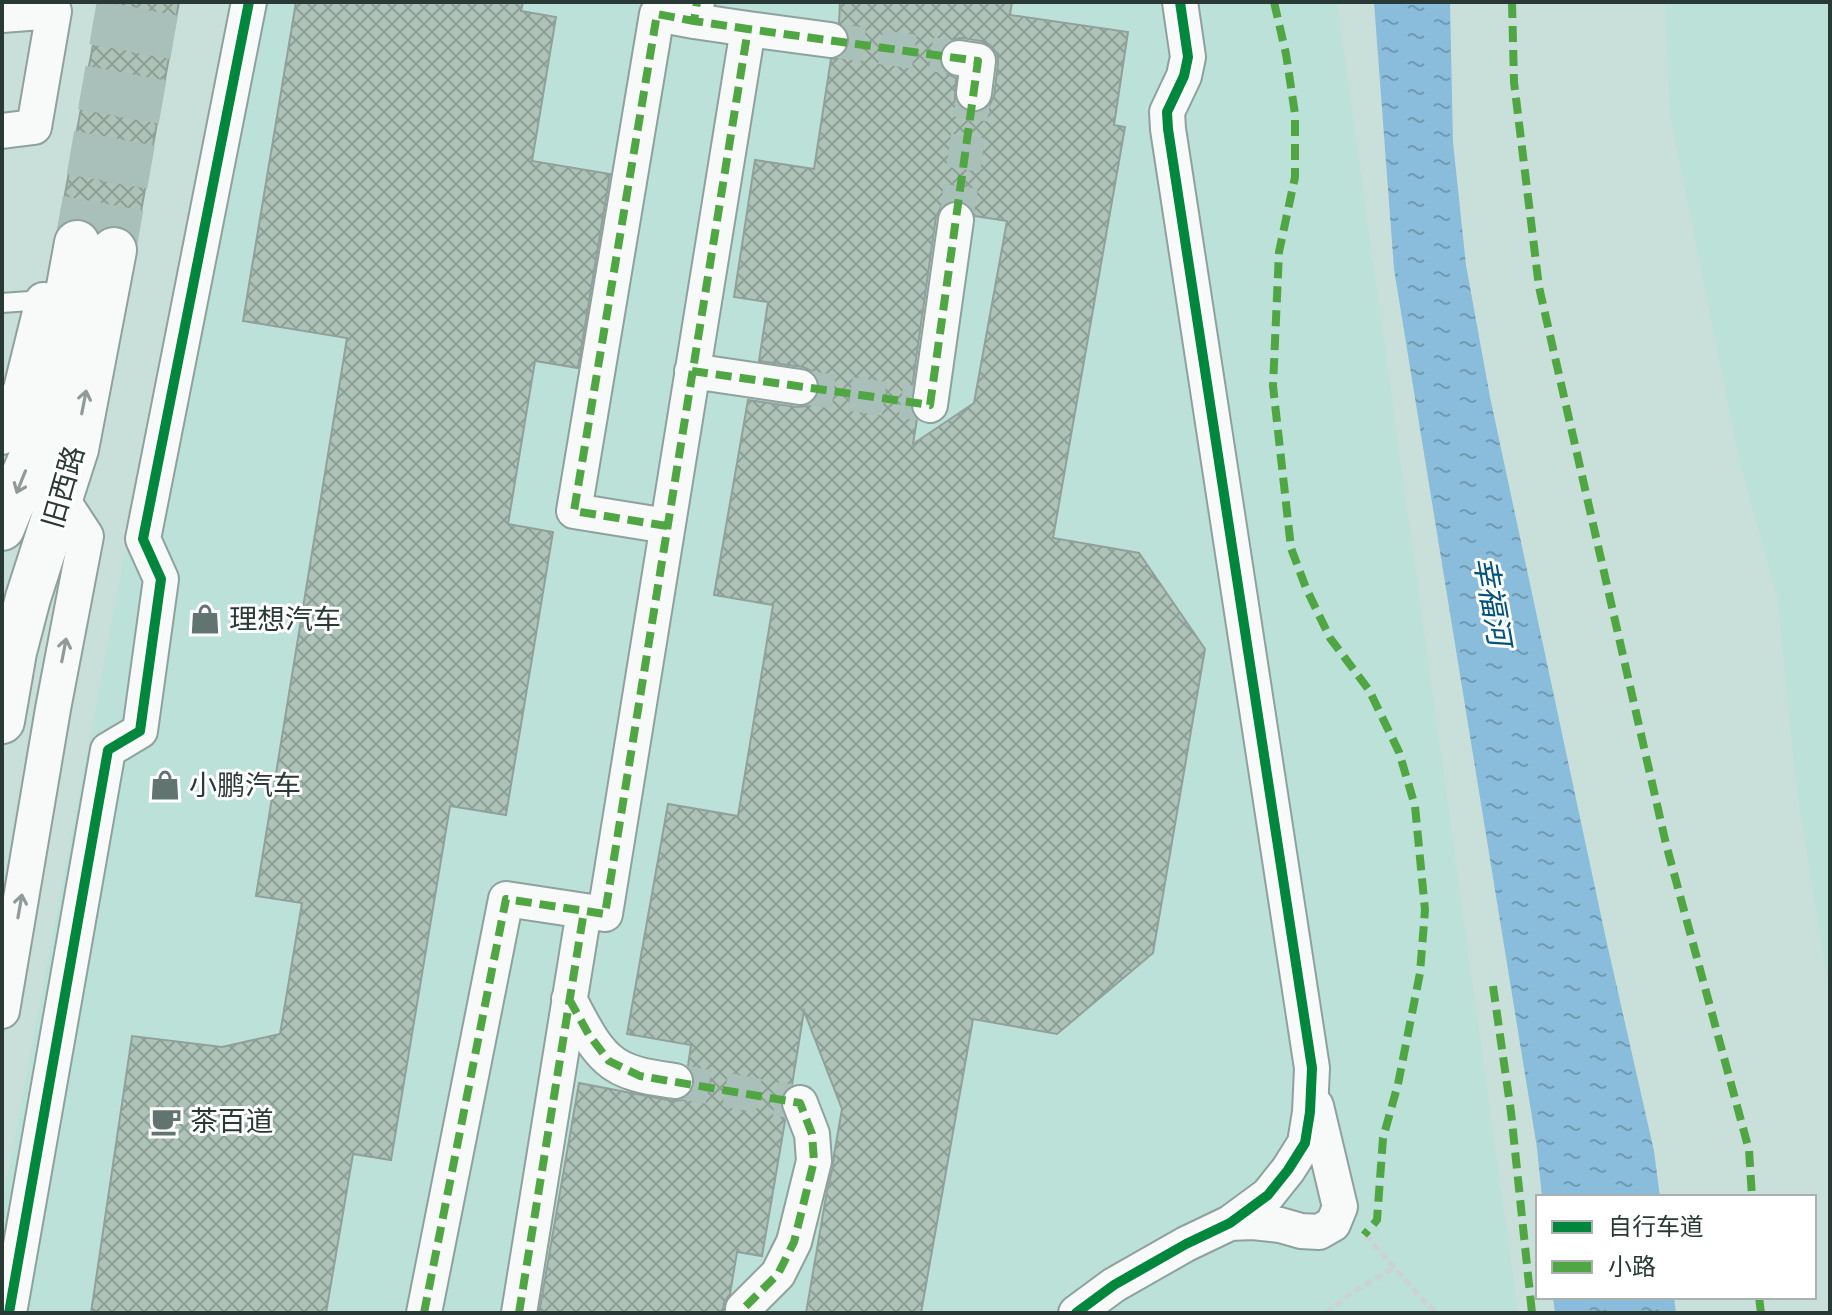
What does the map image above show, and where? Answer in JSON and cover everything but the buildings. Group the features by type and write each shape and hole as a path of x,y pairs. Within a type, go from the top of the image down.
{"main road":[{"name":"旧西路","path":"2,528 38,441 49,396 54,301 95,246 76,449 28,598 14,652 2,721"}],"street":[{"path":"9,1313 108,750 140,731 161,579 143,539 249,2"},
{"path":"1076,1313 1114,1285 1230,1223 1268,1195 1305,1143 1310,1112 1312,1068 1168,129 1167,112 1184,76 1188,57 1180,2"},
{"path":"2,15 54,11 34,127 2,131"},
{"path":"667,526 574,511 657,14 695,12 748,29 830,40"},
{"path":"424,1313 506,899 605,914 748,29"},
{"path":"959,58 978,61 974,93"},
{"path":"930,405 956,220"},
{"path":"2,437 54,301"},
{"path":"692,371 800,387"},
{"path":"2,1011 86,536 61,498"},
{"path":"519,1313 584,911"},
{"path":"569,999 589,1035 609,1061 640,1076 675,1081"},
{"path":"1230,1223 1253,1222 1319,1232 1333,1224 1340,1207 1311,1085"},
{"path":"743,1313 743,1309 778,1274 794,1242 814,1161 812,1134 800,1103"}],"lane":[{"path":"2,303 54,301"}],"path":[{"path":"1340,1207 1435,1313"},
{"path":"1326,1313 1353,1292 1394,1268"}],"shaded area":[{"path":"229,2 1337,2 1518,1313 2,1313 2,1204"},
{"path":"1665,2 1830,2 1830,997 1796,783 1778,600 1740,462 1670,114"}],"water":[{"name":"幸福河","path":"1374,2 1450,2 1453,142 1466,265 1490,397 1654,1151 1660,1195 1542,1195 1537,1148 1394,269"},
{"path":"1553,1299 1674,1299 1676,1313 1555,1313"}],"tunnel":[{"path":"77,243 119,2"},
{"path":"114,250 158,2"},
{"path":"830,40 959,58"},
{"path":"956,220 974,93"},
{"path":"800,387 930,405"},
{"path":"675,1081 800,1103"}],"marked path":[{"path":"424,1313 506,899 605,914 748,29 694,21 697,2"},
{"path":"1274,2 1295,114 1295,177 1279,252 1273,386 1291,548 1330,638 1369,690 1399,752 1415,806 1425,910 1420,973 1398,1084 1383,1138 1377,1220 1364,1235"},
{"path":"1512,2 1514,82 1539,287 1666,844 1749,1150 1752,1195"},
{"path":"667,526 574,511 657,14 694,21"},
{"path":"692,371 930,405 978,61 748,29"},
{"path":"519,1313 584,911"},
{"path":"1493,986 1511,1112 1532,1313"},
{"path":"569,999 589,1035 609,1061 640,1076 800,1103 812,1134 814,1161 794,1242 778,1274 743,1309 743,1313"},
{"path":"1759,1299 1761,1313"}],"cycle path":[{"path":"9,1313 108,750 140,731 161,579 143,539 249,2"},
{"path":"1076,1313 1114,1285 1230,1223 1268,1195 1305,1143 1310,1112 1312,1068 1168,129 1167,112 1184,76 1188,57 1180,2"}],"place":[{"name":"理想汽车","path":"205,619"},
{"name":"小鹏汽车","path":"165,785"},
{"name":"茶百道","path":"166,1121"}]}
